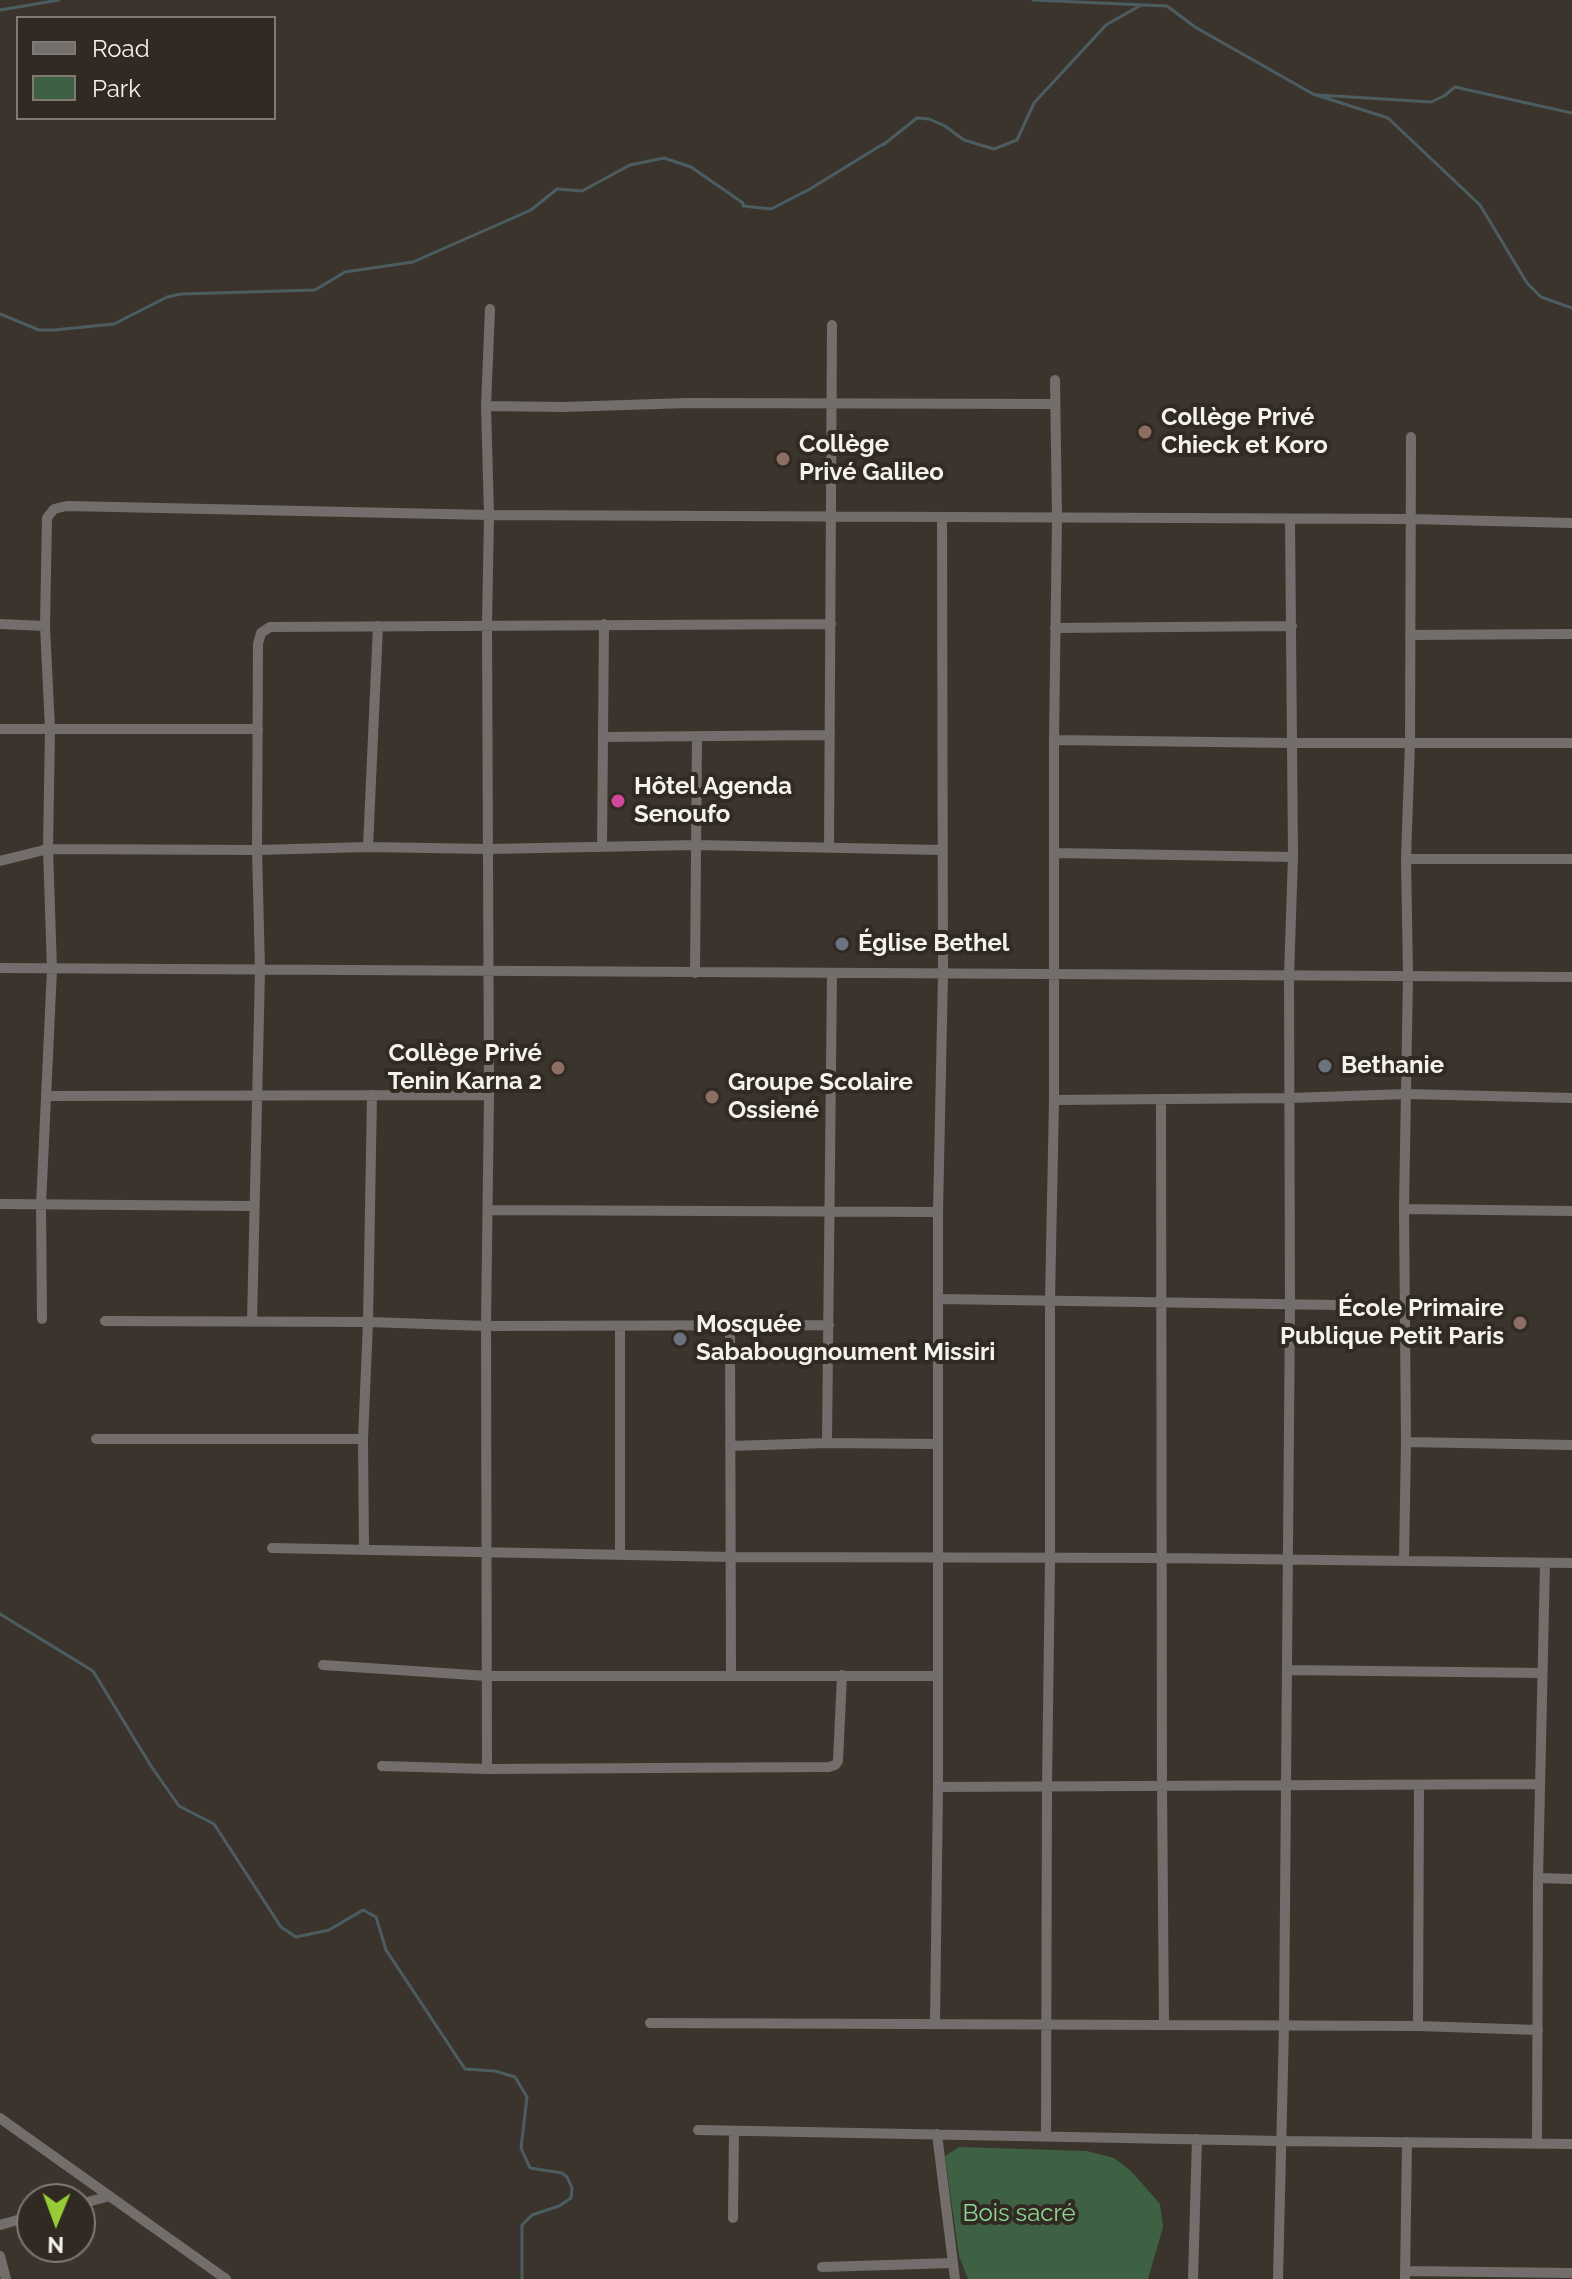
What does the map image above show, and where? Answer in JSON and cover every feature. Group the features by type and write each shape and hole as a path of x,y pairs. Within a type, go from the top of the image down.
{"street":[{"path":"487,1769 489,515 486,406 490,309"},
{"path":"829,848 832,325"},
{"path":"1046,2135 1057,517 1055,380"},
{"path":"486,406 1055,404"},
{"path":"1404,1561 1411,437"},
{"path":"42,1319 41,1205 52,969 48,849 50,729 45,626 47,518 54,509 67,506 489,515 1410,519 1572,523"},
{"path":"935,2023 938,1212 943,974 942,517"},
{"path":"1278,2279 1288,1670 1289,976 1293,857 1290,519"},
{"path":"0,624 45,626"},
{"path":"602,847 604,624"},
{"path":"252,1322 260,970 257,850 258,644 261,633 270,627 831,624"},
{"path":"368,847 378,626"},
{"path":"1055,628 1292,626"},
{"path":"1410,635 1572,634"},
{"path":"0,729 258,729"},
{"path":"603,737 830,735"},
{"path":"695,973 697,736"},
{"path":"1054,740 1572,743"},
{"path":"0,861 48,849 488,849 696,845 941,850"},
{"path":"1054,853 1293,857"},
{"path":"1406,859 1572,859"},
{"path":"0,968 1572,977"},
{"path":"827,1443 832,973"},
{"path":"1054,1100 1407,1094 1572,1098"},
{"path":"364,1550 363,1439 372,1095"},
{"path":"46,1096 489,1095"},
{"path":"1161,1099 1164,2025"},
{"path":"0,1204 254,1206"},
{"path":"1404,1209 1572,1211"},
{"path":"488,1210 938,1212"},
{"path":"939,1299 1405,1306"},
{"path":"105,1321 368,1322 486,1326 829,1325"},
{"path":"620,1326 620,1553"},
{"path":"730,1327 731,1675"},
{"path":"96,1439 363,1439"},
{"path":"1406,1442 1572,1445"},
{"path":"730,1446 938,1444"},
{"path":"272,1548 731,1557 1572,1563"},
{"path":"1537,2144 1539,1784 1545,1563"},
{"path":"323,1665 487,1676 938,1676"},
{"path":"1288,1670 1542,1673"},
{"path":"382,1766 487,1769 829,1767 838,1761 842,1675"},
{"path":"938,1787 1539,1784"},
{"path":"1418,2026 1419,1785"},
{"path":"1538,1878 1572,1879"},
{"path":"650,2023 1048,2023 1538,2030"},
{"path":"0,2118 226,2279"},
{"path":"698,2130 1572,2144"},
{"path":"733,2218 734,2131"},
{"path":"937,2134 955,2279"},
{"path":"1193,2279 1197,2139"},
{"path":"1407,2142 1405,2275 1572,2273"},
{"path":"96,2200 110,2196"},
{"path":"0,2256 6,2279"},
{"path":"822,2267 953,2263"}],"green space":[{"name":"Bois sacré","path":"959,2147 1087,2151 1114,2158 1131,2171 1160,2204 1163,2227 1148,2279 968,2279 959,2256 945,2156"}],"waterway":[{"path":"0,10 59,0"},
{"path":"1033,0 1167,6 1195,27 1313,94 1388,118 1480,205 1527,283 1541,297 1572,308"},
{"path":"0,314 39,330 54,330 114,324 167,297 181,294 315,290 345,272 413,262 531,210 557,189 582,191 630,165 664,158 691,167 743,203 743,206 771,209 883,145 917,118 929,119 964,140 994,149 1017,140 1034,103 1106,25 1141,5"},
{"path":"1319,95 1431,102 1455,87 1572,113"},
{"path":"0,1614 93,1671 179,1806 214,1824 281,1927 296,1937 329,1930 363,1910 376,1917 386,1950 465,2069 495,2071 515,2077 527,2097 521,2148 530,2168 562,2173 572,2188 571,2198 559,2206 532,2215 522,2225 522,2279"}],"place":[{"name":"Collège Privé Chieck et Koro","path":"1145,432"},
{"name":"Collège Privé Galileo","path":"783,459"},
{"name":"Hôtel Agenda Senoufo","path":"618,801"},
{"name":"Église Bethel","path":"842,944"},
{"name":"Bethanie","path":"1325,1066"},
{"name":"Collège Privé Tenin Karna 2","path":"558,1068"},
{"name":"Groupe Scolaire Ossiené","path":"712,1097"},
{"name":"École Primaire Publique Petit Paris","path":"1520,1323"},
{"name":"Mosquée Sababougnoument Missiri","path":"680,1339"}]}
